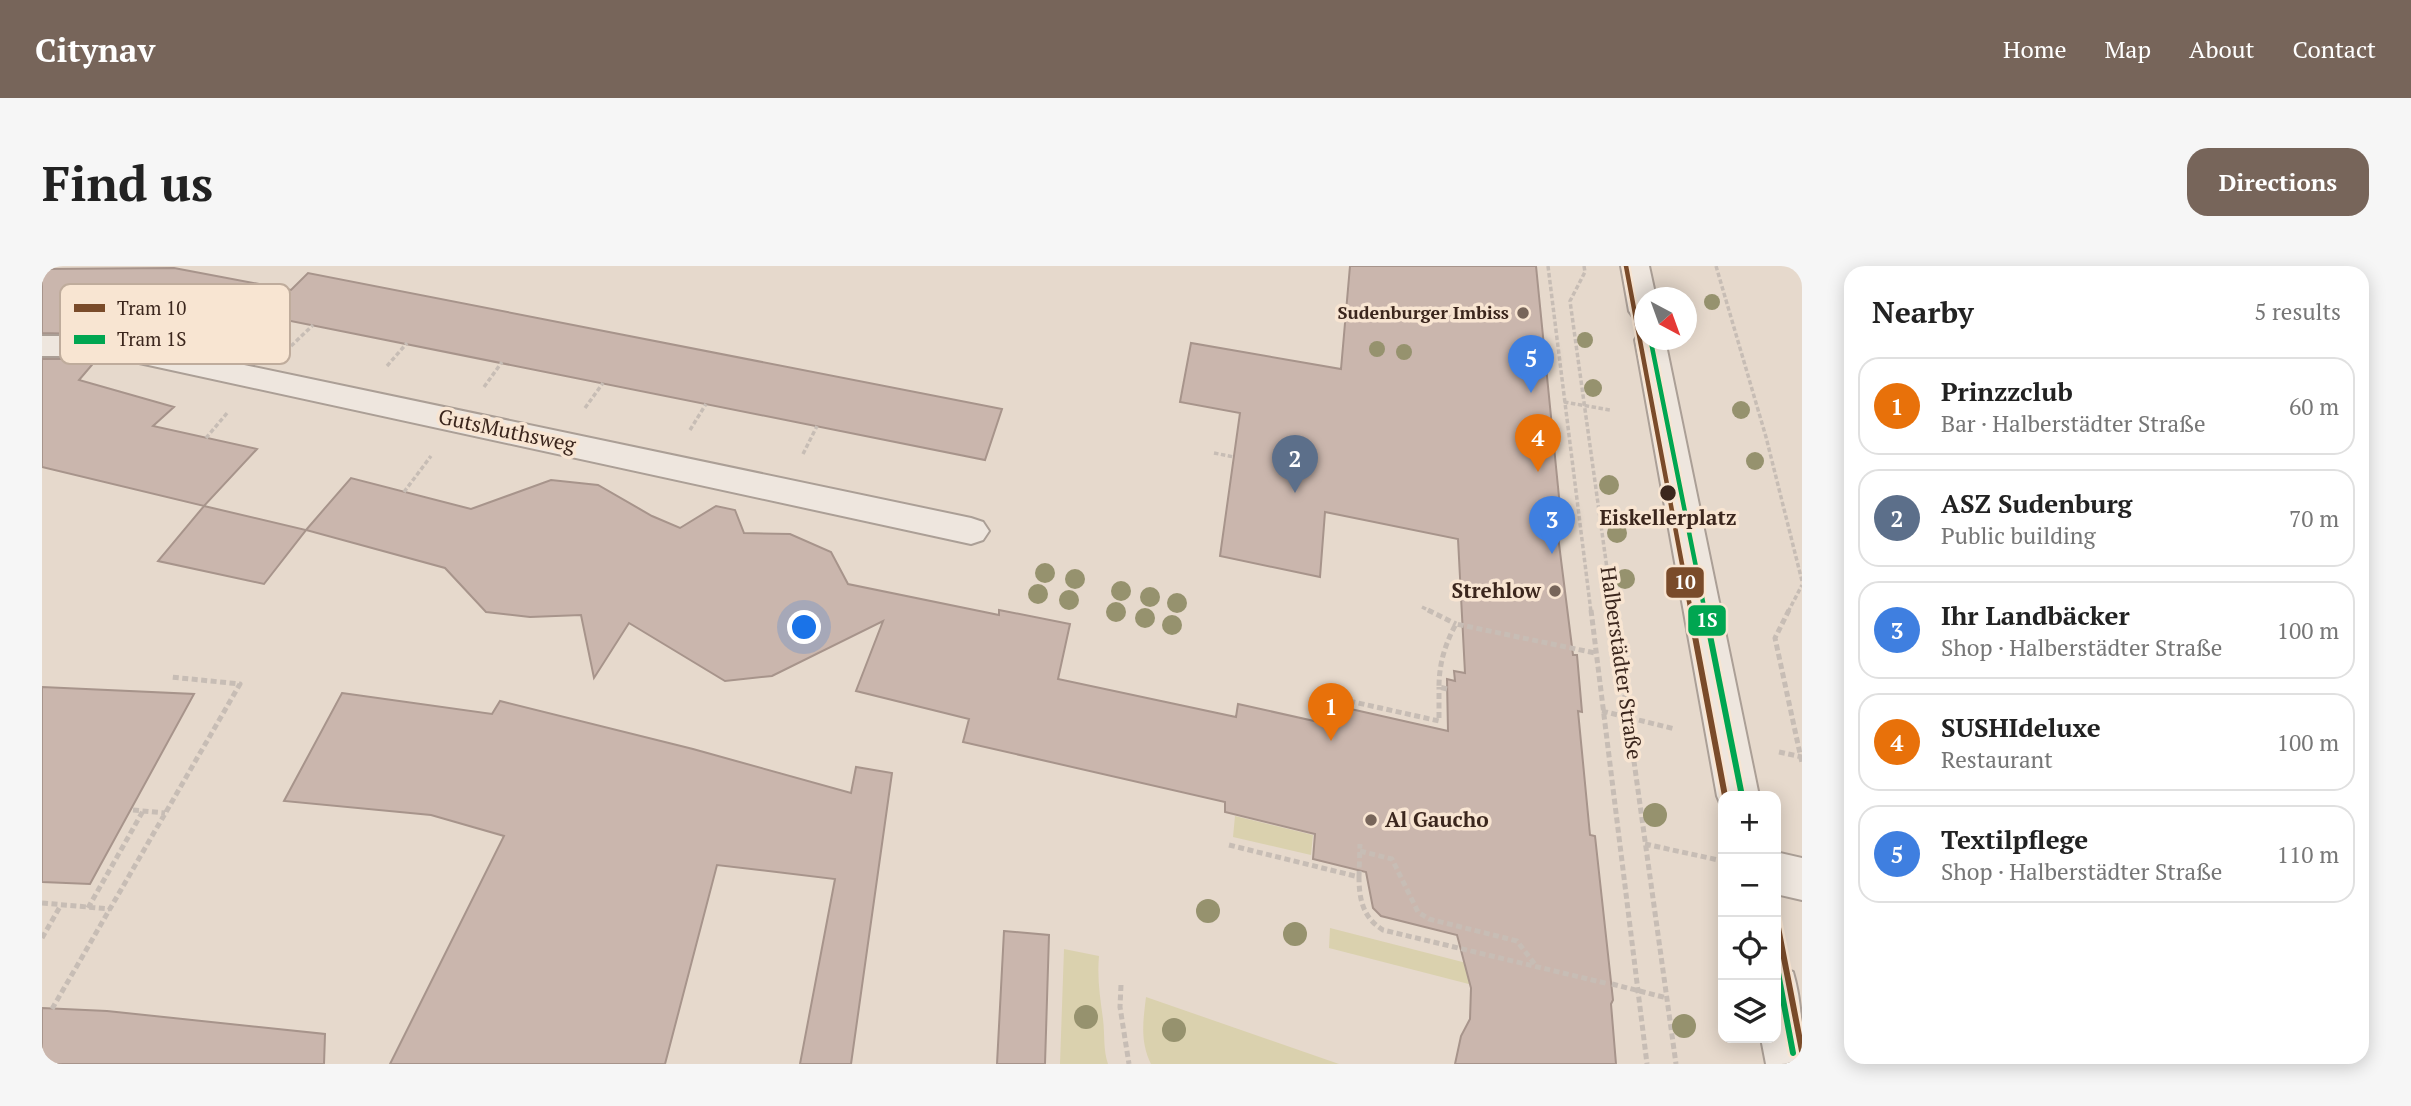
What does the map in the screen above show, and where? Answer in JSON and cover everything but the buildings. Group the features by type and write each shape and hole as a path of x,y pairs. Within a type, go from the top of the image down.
{"street":[{"path":"1635,266 1639,287"},
{"name":"GutsMuthsweg","path":"42,346 60,346"},
{"path":"1652,350 1737,791"},
{"name":"GutsMuthsweg","path":"191,364 971,531"},
{"path":"1781,874 1802,879"},
{"path":"1781,1016 1790,1064"}],"path":[{"name":"Halberstädter Straße","path":"1548,266 1647,1064"},
{"name":"Halberstädter Straße","path":"1584,266 1585,272 1570,302 1676,1064"},
{"path":"1716,266 1766,437 1802,583 1775,638 1802,762"},
{"path":"1564,402 1610,410"},
{"path":"404,492 433,453"},
{"path":"1214,453 1234,457"},
{"path":"1422,607 1456,624 1595,653"},
{"path":"1340,699 1439,721 1438,673 1444,644 1456,624"},
{"path":"52,1009 240,684 171,677"},
{"path":"1439,687 1447,689"},
{"path":"133,810 165,813"},
{"path":"88,908 143,811"},
{"path":"1644,844 1718,860"},
{"path":"1229,845 1359,877"},
{"path":"1538,967 1517,941 1429,919 1418,912 1392,859 1360,848 1359,897 1367,916 1377,927 1538,967 1667,998"},
{"path":"42,903 110,909"},
{"path":"42,938 61,905"},
{"path":"1121,985 1120,1007 1129,1064"}],"shaded area":[{"path":"1235,816 1313,835 1311,855 1233,837"},
{"path":"1330,928 1587,994 1589,1015 1329,948"},
{"path":"1064,949 1099,956 1099,988 1108,1064 1060,1064"},
{"path":"1146,997 1339,1064 1151,1064 1144,1039"}],"tram line":[{"name":"10","path":"1626,266 1724,791"},
{"name":"1S","path":"1653,350 1741,791"},
{"name":"10","path":"1781,943 1802,1051"},
{"name":"1S","path":"1779,980 1793,1053"}],"place":[{"name":"Sudenburger Imbiss","path":"1523,313"},
{"name":"Textilpflege","path":"1531,393"},
{"name":"SUSHIdeluxe","path":"1538,472"},
{"name":"ASZ Sudenburg","path":"1295,493"},
{"name":"Eiskellerplatz","path":"1668,493"},
{"name":"Ihr Landbäcker","path":"1552,554"},
{"name":"Strehlow","path":"1555,591"},
{"name":"Prinzzclub","path":"1331,741"},
{"name":"Al Gaucho","path":"1371,820"}]}
